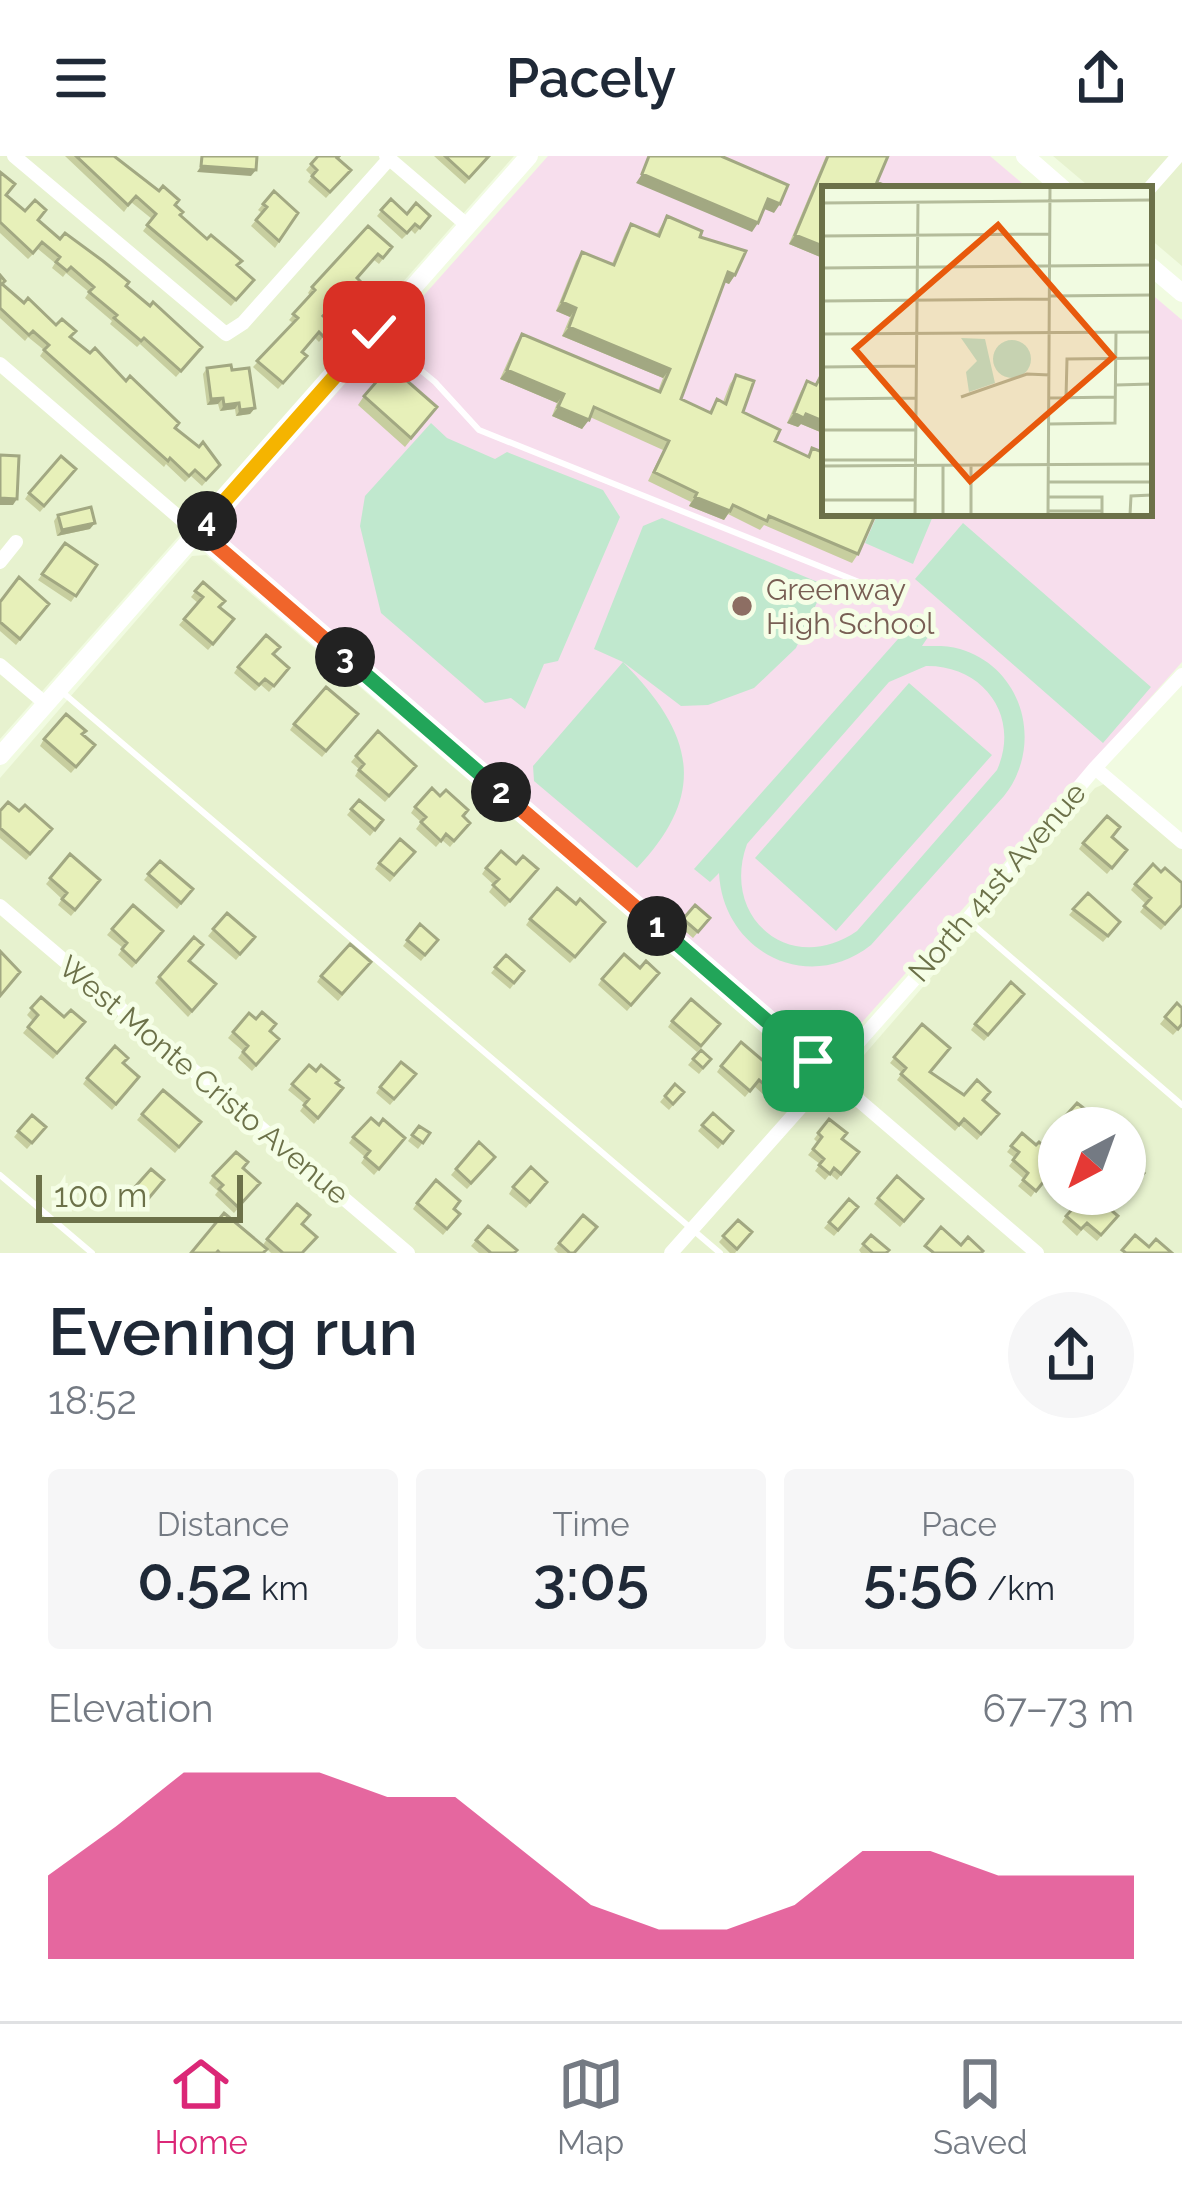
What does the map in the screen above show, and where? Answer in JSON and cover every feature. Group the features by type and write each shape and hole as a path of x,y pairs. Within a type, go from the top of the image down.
{"street":[{"path":"14,156 226,334 243,323 388,157 468,226"},
{"path":"0,756 530,156"},
{"path":"1025,156 1060,186"},
{"path":"1152,186 1178,156"},
{"path":"1152,268 1182,293"},
{"path":"0,364 1037,1253"},
{"path":"0,562 16,542"},
{"path":"0,665 52,697"},
{"name":"North 41st Avenue","path":"671,1253 1182,675"},
{"path":"1095,768 1182,842"},
{"name":"West Monte Cristo Avenue","path":"0,906 407,1253"}],"lane":[{"path":"374,332 435,382 478,430 879,590"},
{"path":"52,697 720,1253"},
{"path":"967,920 1182,1105"},
{"path":"0,1175 92,1253"}],"shaded area":[{"path":"0,156 514,156 0,739"},
{"name":"Greenway High School","path":"548,156 990,156 1025,186 822,186 822,516 1152,516 1152,295 1182,320 1182,662 833,1055 818,1053 222,536 221,523"},
{"path":"1053,156 1182,156 1182,266 1152,241 1152,186 1088,186"},
{"path":"431,423 447,438 495,459 507,452 603,490 620,517 558,661 544,664 525,709 511,698 485,703 381,613 360,526 365,496"},
{"path":"877,516 933,516 913,564 865,543"},
{"path":"662,518 825,585 796,648 754,688 708,705 681,706 623,662 594,649 643,526"},
{"path":"963,523 1151,687 1103,743 915,579"},
{"path":"206,555 832,1092 1095,788 1104,784 1182,849 1182,1253 0,1253 0,778 192,556"},
{"path":"914,621 930,634 922,646 955,648 982,659 1013,691 1025,733 1016,776 1004,796 871,945 847,960 796,965 773,957 752,944 736,925 724,901 719,873 710,882 694,869","holes":["926,666 965,674 992,697 1004,731 997,770 857,931 832,944 808,947 786,943 767,932 744,895 741,871 747,844 889,682"]},
{"path":"623,662 665,713 683,762 683,787 675,813 637,868 534,781 533,766"},
{"path":"909,683 992,755 836,931 755,858"}],"building":[{"path":"76,156 114,156 159,191 163,186 179,200 175,205 183,212 180,215 242,261 237,265 254,280 236,300 147,225 156,214 136,196 128,205"},
{"path":"202,156 257,156 256,170 201,166"},
{"path":"318,156 339,156 351,170 330,192 312,176 317,170 311,164"},
{"path":"445,156 489,156 469,178"},
{"path":"649,156 721,156 788,185 780,204 768,199 758,223 642,174"},
{"path":"828,156 888,156 877,182 886,186 822,186 822,246 795,235"},
{"path":"0,172 15,184 6,195 25,211 35,200 46,210 38,220 60,239 65,233 103,261 129,282 126,286 150,306 153,302 202,347 181,371 114,318 117,315 89,292 94,287 71,267 67,271 56,262 60,257 42,242 33,253 0,222"},
{"path":"274,191 298,213 279,241 256,220"},
{"path":"391,199 407,214 416,203 430,216 420,228 415,224 407,233 381,210"},
{"path":"667,216 702,231 700,237 746,251 735,275 728,272 681,399 711,413 717,399 726,404 736,375 754,381 743,412 780,430 775,441 809,457 812,448 822,452 822,516 875,516 858,554 769,516 767,521 733,505 730,511 695,497 697,493 654,472 669,441 594,407 589,420 558,407 564,394 507,370 522,334 660,392 670,369 569,327 576,308 562,302 582,252 614,265 631,224 659,236"},
{"path":"368,226 392,247 383,258 378,254 357,278 362,283 352,294 347,290 323,316 333,325 323,336 319,332 302,352 307,356 283,383 257,361 298,318 293,314 315,290 312,287"},
{"path":"0,275 2,284 24,303 28,298 56,325 62,319 76,331 70,337 90,353 95,348 126,381 130,376 179,423 175,428 199,447 203,442 220,465 206,480 195,470 189,476 170,458 168,461 44,350 49,345 33,331 29,335 0,308"},
{"path":"231,365 232,370 249,368 255,408 240,410 239,403 224,405 223,398 211,399 207,368"},
{"path":"390,366 437,407 411,438 364,396"},
{"path":"822,374 822,421 794,413 807,381 816,385"},
{"path":"0,455 19,456 17,499 0,498"},
{"path":"61,456 76,469 44,506 29,493"},
{"path":"91,507 95,523 62,530 58,515"},
{"path":"65,543 97,565 76,596 42,574"},
{"path":"19,577 49,604 20,639 0,622 0,602"},
{"path":"203,582 225,601 219,607 234,619 213,644 184,619 203,597 195,591"},
{"path":"266,635 280,647 273,654 289,668 274,686 265,679 259,685 238,667"},
{"path":"326,687 358,714 326,751 294,724"},
{"path":"66,714 95,745 76,767 44,739"},
{"path":"378,731 416,766 389,796 359,770 364,764 356,756"},
{"path":"432,788 440,796 446,790 468,810 463,816 470,823 454,841 446,834 441,841 421,822 426,817 415,807"},
{"path":"359,800 383,820 375,830 351,809"},
{"path":"8,802 19,811 25,805 52,829 30,854 0,828 0,811"},
{"path":"1107,816 1120,827 1112,837 1127,850 1112,868 1083,843"},
{"path":"400,839 415,852 394,875 379,863"},
{"path":"501,851 516,864 523,856 538,869 510,901 493,885 499,879 486,868"},
{"path":"70,854 100,880 75,910 62,899 67,893 50,878"},
{"path":"160,861 193,889 181,903 148,874"},
{"path":"1153,864 1182,883 1182,905 1165,924 1144,906 1151,898 1135,884"},
{"path":"557,888 576,904 580,899 605,922 575,957 530,919"},
{"path":"1088,893 1120,922 1108,936 1073,909"},
{"path":"133,905 163,931 136,962 122,949 127,943 112,929"},
{"path":"695,905 710,918 698,932 683,919"},
{"path":"227,913 255,937 240,954 213,929"},
{"path":"420,924 438,940 425,955 407,940"},
{"path":"194,937 203,945 189,961 216,984 192,1011 159,977"},
{"path":"350,944 371,962 342,994 321,976"},
{"path":"0,951 20,972 0,996"},
{"path":"624,954 640,968 646,961 659,973 631,1005 602,979"},
{"path":"506,955 524,971 514,983 495,967"},
{"path":"1011,982 1024,994 988,1035 975,1024"},
{"path":"41,997 64,1017 71,1010 85,1022 57,1053 28,1027 38,1015 31,1008"},
{"path":"691,999 720,1024 701,1046 672,1021"},
{"path":"1177,1003 1182,1008 1178,1029 1165,1017"},
{"path":"262,1012 276,1024 270,1031 279,1039 256,1065 243,1052 248,1046 233,1032 249,1013 256,1019"},
{"path":"922,1024 950,1048 930,1072 964,1095 977,1080 990,1092 983,1100 999,1114 981,1134 964,1119 959,1125 901,1074 906,1068 894,1057"},
{"path":"741,1042 780,1075 768,1088 759,1080 750,1091 721,1066"},
{"path":"115,1046 128,1058 123,1063 139,1077 116,1104 87,1078"},
{"path":"701,1050 711,1059 703,1068 693,1059"},
{"path":"401,1062 416,1074 394,1099 380,1087"},
{"path":"309,1065 316,1071 321,1065 343,1088 318,1118 304,1105 309,1099 292,1084"},
{"path":"675,1084 684,1092 673,1104 665,1096"},
{"path":"163,1090 201,1122 179,1147 142,1114"},
{"path":"713,1113 733,1131 723,1143 702,1125"},
{"path":"32,1115 46,1127 32,1143 18,1131"},
{"path":"371,1118 379,1125 383,1119 405,1138 379,1169 365,1157 370,1151 353,1137"},
{"path":"829,1119 847,1133 842,1139 859,1152 841,1174 834,1168 830,1174 819,1165 824,1159 813,1149"},
{"path":"419,1126 430,1133 423,1143 412,1135"},
{"path":"1022,1133 1038,1143 1036,1191 1023,1180 1028,1173 1013,1160 1019,1152 1011,1146"},
{"path":"479,1142 495,1157 471,1183 456,1169"},
{"path":"236,1152 248,1162 243,1168 260,1183 238,1207 213,1176"},
{"path":"531,1167 547,1182 530,1202 513,1187"},
{"path":"151,1169 164,1180 148,1199 135,1187"},
{"path":"897,1176 923,1199 904,1221 878,1198"},
{"path":"436,1180 460,1201 454,1209 460,1214 447,1229 417,1203"},
{"path":"849,1199 858,1207 838,1230 829,1222"},
{"path":"297,1204 310,1215 302,1224 317,1237 302,1253 283,1253 267,1239"},
{"path":"224,1213 267,1249 263,1253 191,1253"},
{"path":"583,1215 597,1227 570,1253 559,1243"},
{"path":"1066,1216 1118,1216 1101,1235 1087,1223 1081,1229"},
{"path":"738,1220 752,1232 737,1249 723,1236"},
{"path":"488,1226 517,1250 491,1253 476,1240"},
{"path":"941,1227 961,1245 968,1237 983,1251 934,1253 925,1246"},
{"path":"871,1235 889,1250 886,1253 873,1253 863,1244"},
{"path":"1135,1235 1149,1247 1156,1239 1172,1253 1126,1253 1122,1250"}],"place":[{"name":"Greenway High School","path":"742,606"}],"route":[{"path":"374,332 199,531 813,1061"}]}
